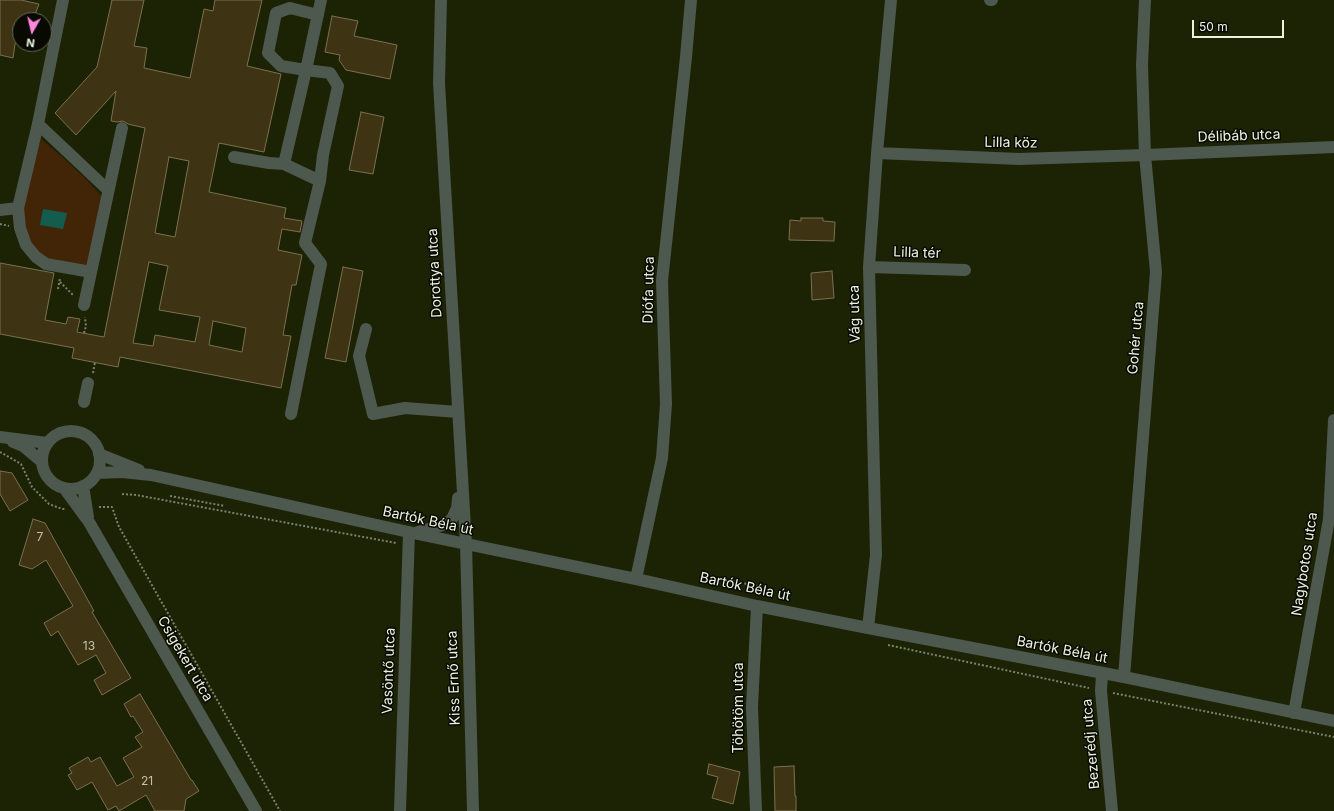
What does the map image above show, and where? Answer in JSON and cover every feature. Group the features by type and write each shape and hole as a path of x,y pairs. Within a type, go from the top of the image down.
{"street":[{"path":"63,0 38,124 18,208 20,228 26,245 36,257 46,264 91,272"},
{"path":"284,164 321,0"},
{"name":"Dorottya utca","path":"441,0 439,83 466,544"},
{"name":"Diófa utca","path":"636,579 662,458 666,404 662,281 691,0"},
{"name":"Vág utca","path":"868,628 876,555 869,267 877,153 891,0"},
{"name":"Gohér utca","path":"1124,677 1156,272 1145,155 1142,65 1145,0"},
{"path":"291,414 321,264 305,243 320,181 323,155 338,86 330,73 281,66 268,53 276,13 290,8 318,15"},
{"path":"38,124 108,190"},
{"path":"84,305 122,128"},
{"name":"Délibáb utca","path":"1145,155 1334,147"},
{"name":"Lilla köz","path":"877,153 1019,159 1145,155"},
{"path":"234,156 269,163 284,164 320,181"},
{"path":"0,210 18,208"},
{"name":"Lilla tér","path":"869,267 965,270"},
{"path":"366,329 359,356 372,414 405,408 458,412"},
{"path":"84,402 90,379"},
{"name":"Nagybotos utca","path":"1294,713 1329,519 1334,420"},
{"path":"71,430 81,432 89,437 96,445 99,454 100,463 94,478 83,486 76,488 64,488 55,484 48,478 43,470 41,461 43,451 53,436 63,431 71,430"},
{"path":"1,437 47,443"},
{"path":"1,437 23,446 41,461"},
{"path":"99,454 151,475"},
{"path":"97,473 122,472 151,475"},
{"path":"411,533 443,525 452,519 457,508 461,474"},
{"name":"Bartók Béla út","path":"151,475 411,533 636,579 757,606 1102,674 1124,677 1334,720"},
{"path":"83,486 89,522"},
{"path":"64,488 89,522"},
{"name":"Csigekert utca","path":"89,522 256,811"},
{"name":"Vasöntő utca","path":"400,811 408,545 411,533"},
{"name":"Kiss Ernő utca","path":"466,544 473,811"},
{"name":"Töhötöm utca","path":"756,811 752,707 757,606"},
{"name":"Bezerédj utca","path":"1102,674 1101,691 1112,811"}],"path":[{"path":"60,282 84,305"},
{"path":"84,333 86,326"},
{"path":"90,379 95,362"},
{"path":"0,452 14,460"},
{"path":"122,494 136,495 408,545"},
{"path":"170,496 225,506"},
{"path":"112,507 119,527 280,811"},
{"path":"713,577 762,587"},
{"path":"887,645 1101,691 1334,737"}],"shaded area":[{"path":"41,139 86,179 103,198 88,266 45,258 33,248 24,228 23,205"}],"water":[{"path":"43,209 67,213 63,229 40,225"}],"building":[{"path":"0,0 21,0 39,4 36,12 12,12 13,58 0,55"},
{"path":"112,0 144,0 134,46 147,48 144,68 190,78 204,9 213,11 215,0 262,0 247,66 281,74 264,152 219,143 209,192 286,208 284,218 302,221 300,232 282,229 278,250 302,255 296,285 292,285 283,335 291,336 281,388 120,357 118,367 72,358 74,348 0,334 0,263 54,273 45,320 66,324 68,317 80,319 77,332 104,337 145,128 128,124 123,121 111,121 116,91 76,135 55,113 97,67","holes":["169,157 189,161 175,237 155,233","149,262 168,266 159,310 200,317 195,342 155,335 153,346 133,343","213,321 246,328 242,352 209,345"]},
{"path":"332,16 358,21 354,36 397,45 390,79 346,70 339,60 340,55 325,52"},
{"path":"361,112 384,117 373,174 349,170"},
{"path":"801,218 823,218 823,221 835,222 834,241 789,240 790,220 801,221"},
{"path":"343,267 363,271 346,362 325,358"},
{"path":"832,271 834,298 812,300 811,273"},
{"path":"0,471 12,473 28,500 10,511 0,494"},
{"path":"33,519 45,523 94,611 92,612 131,678 102,695 94,680 106,673 96,655 78,665 58,631 51,636 44,623 73,606 46,560 32,569 19,565"},
{"path":"140,694 199,791 186,799 184,811 155,811 146,795 119,811 116,806 108,810 92,782 77,790 68,775 72,773 69,768 88,757 91,762 100,757 117,786 134,777 123,758 142,747 135,737 143,732 133,716 131,717 124,704"},
{"path":"709,764 740,772 733,804 712,798 718,777 707,774"},
{"path":"794,766 796,811 775,811 774,767"}]}
